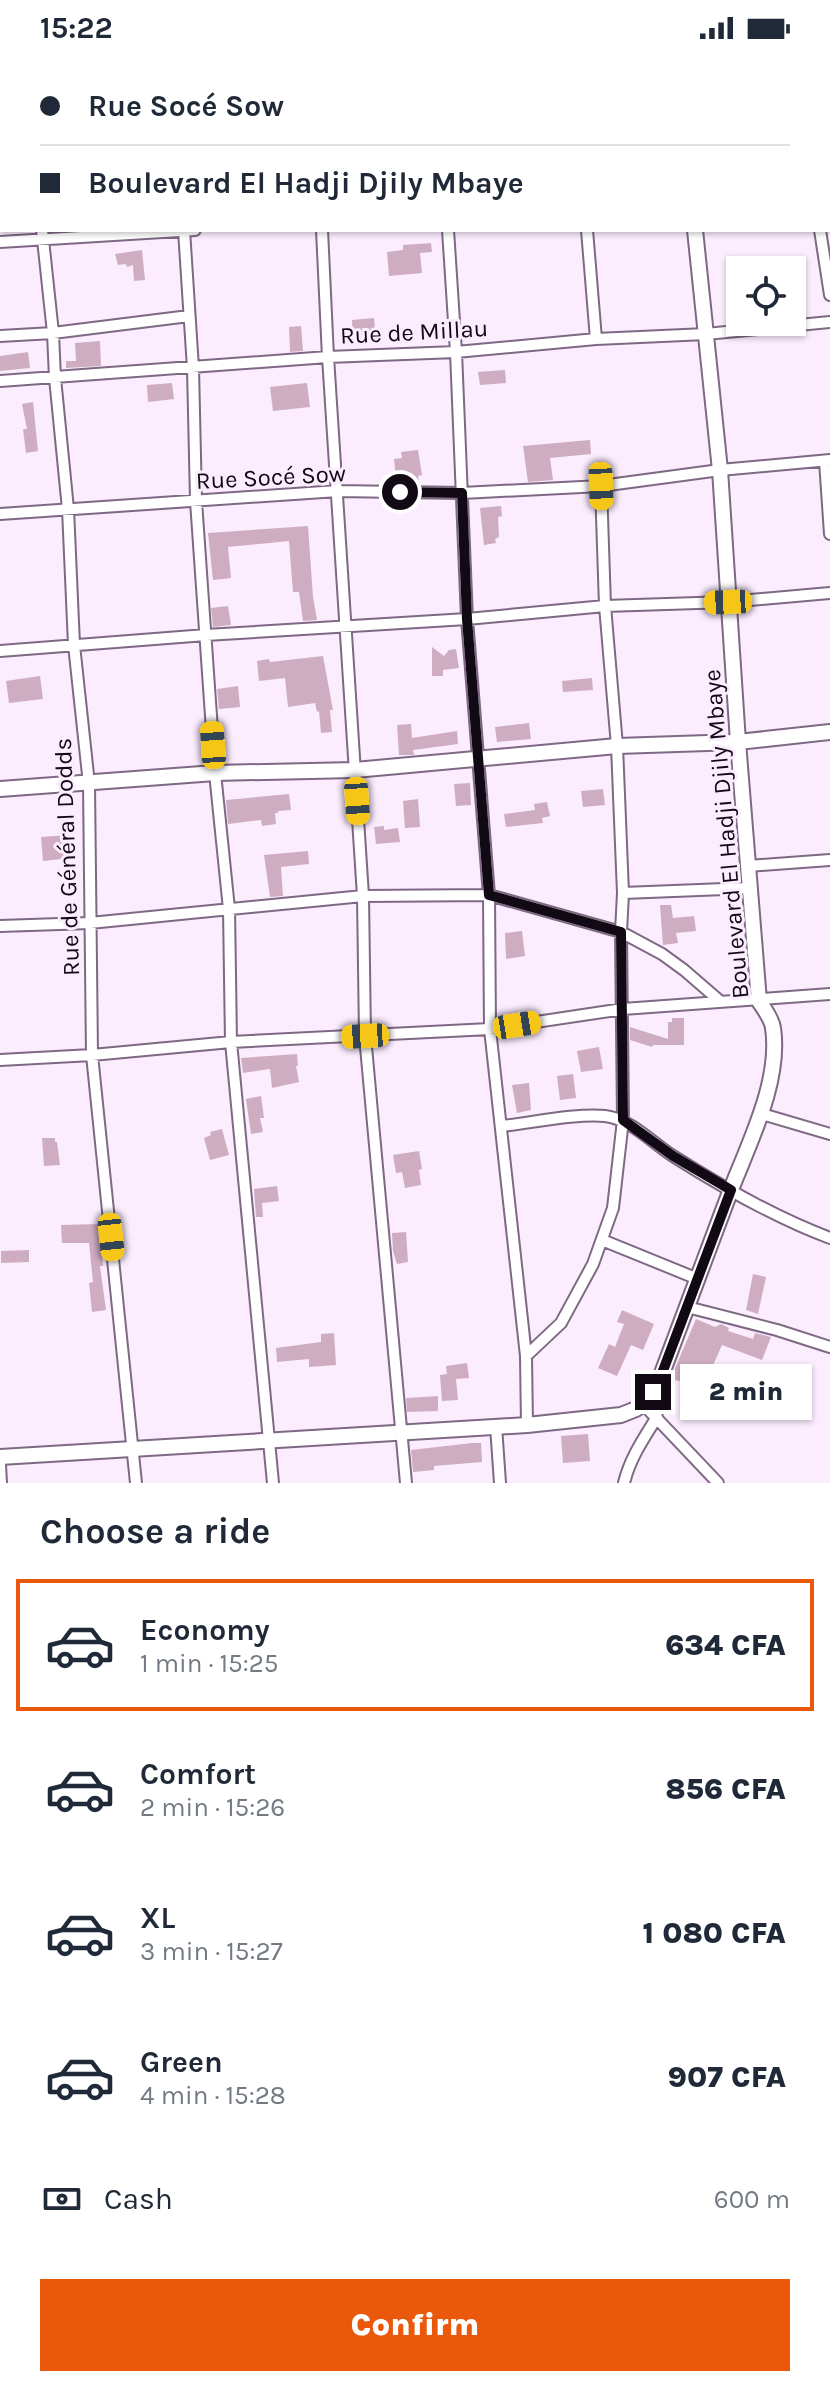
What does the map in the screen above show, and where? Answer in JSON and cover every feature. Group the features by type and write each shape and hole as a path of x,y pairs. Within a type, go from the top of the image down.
{"main road":[{"name":"Boulevard El Hadji Djily Mbaye","path":"643,1404 661,1376 762,1114 771,1067 773,1025 759,1001 720,470 695,232"},
{"path":"0,789 215,773 355,770 617,746 738,742 830,732"},
{"path":"0,1457 527,1425 621,1415 643,1404"}],"street":[{"path":"0,242 43,234 114,232"},
{"path":"184,232 193,368 196,501 215,773 229,909 231,1042 273,1483"},
{"path":"322,232 363,896 365,1036 406,1483"},
{"path":"448,232 467,619 489,895 490,1029 526,1356 527,1425"},
{"path":"587,232 596,339"},
{"path":"820,232 830,295"},
{"name":"Rue de Général Dodds","path":"43,234 68,509 74,645 89,784 92,1055 136,1483"},
{"path":"0,336 53,333 189,316"},
{"name":"Rue de Millau","path":"0,381 328,357 456,352 830,322"},
{"path":"827,460 830,534"},
{"name":"Rue Socé Sow","path":"0,514 338,491 462,493 601,486 827,460"},
{"path":"526,1356 561,1323 593,1264 613,1208 623,1120 623,893 617,746 605,606 601,486"},
{"path":"0,651 467,619 605,606 728,602 830,593"},
{"path":"748,866 830,860"},
{"path":"623,893 750,888"},
{"path":"0,926 90,923 363,896 489,895 621,932 662,954 721,1002"},
{"path":"0,1060 231,1042 490,1029 623,1009 830,994"},
{"path":"762,1114 830,1134"},
{"path":"502,1126 583,1117 604,1116 623,1120 673,1156 731,1190 805,1229 830,1238"},
{"path":"602,1240 698,1279"},
{"path":"687,1307 830,1347"},
{"path":"643,1404 718,1483"},
{"path":"624,1483 628,1466 657,1417"},
{"path":"496,1426 500,1483"},
{"path":"0,1465 1,1483"}],"building":[{"path":"431,243 432,252 420,253 422,273 389,276 387,252 403,250 403,245"},
{"path":"142,250 145,280 134,281 133,265 118,265 115,254"},
{"path":"374,318 376,339 353,341 352,320"},
{"path":"301,326 303,351 290,352 289,327"},
{"path":"100,341 101,366 66,368 66,361 76,361 75,343"},
{"path":"28,352 30,368 0,371 0,356"},
{"path":"505,370 506,383 480,385 478,372"},
{"path":"172,383 174,399 148,402 147,385"},
{"path":"307,383 310,407 273,411 270,387"},
{"path":"33,402 38,451 26,453 23,429 27,429 22,404"},
{"path":"590,440 591,454 550,458 553,480 528,482 523,446"},
{"path":"418,450 422,475 418,476 419,482 408,484 407,477 396,478 394,459 402,458 401,452"},
{"path":"501,506 499,537 495,539 496,543 484,545 480,508"},
{"path":"308,526 317,620 303,621 299,592 293,592 289,541 228,547 231,578 213,580 208,533"},
{"path":"228,606 231,625 213,627 211,608"},
{"path":"432,647 444,656 449,650 456,649 459,668 443,670 443,676 432,676"},
{"path":"323,656 333,710 330,710 332,732 321,733 315,703 288,707 285,678 259,681 257,661"},
{"path":"40,676 43,699 9,703 6,681"},
{"path":"592,678 593,690 563,692 562,681"},
{"path":"238,686 240,707 219,709 217,689"},
{"path":"529,723 531,739 497,742 495,727"},
{"path":"411,724 412,738 457,731 458,744 413,750 414,755 399,755 397,725"},
{"path":"470,783 471,805 456,806 454,784"},
{"path":"603,789 605,805 583,807 581,791"},
{"path":"289,794 291,810 275,813 276,824 262,826 261,820 228,824 226,800"},
{"path":"418,799 420,827 405,828 403,801"},
{"path":"547,802 550,816 542,818 543,823 506,827 504,814 535,810 534,804"},
{"path":"384,826 384,830 398,828 400,842 376,844 374,827"},
{"path":"69,835 72,858 43,861 41,837"},
{"path":"308,851 309,864 281,867 283,896 270,897 264,855"},
{"path":"660,905 671,905 673,918 694,916 696,931 676,933 678,943 663,945"},
{"path":"522,931 525,956 506,959 505,933"},
{"path":"672,1018 684,1018 684,1045 652,1047 630,1040 630,1027 668,1039 668,1022 672,1022"},
{"path":"599,1047 603,1069 581,1072 577,1051"},
{"path":"297,1054 299,1082 272,1088 270,1069 243,1073 241,1058"},
{"path":"573,1074 576,1098 560,1100 557,1076"},
{"path":"529,1083 531,1110 517,1113 512,1085"},
{"path":"261,1096 263,1132 251,1134 246,1099"},
{"path":"222,1129 229,1155 210,1160 204,1138 211,1135 210,1132"},
{"path":"42,1138 55,1138 60,1165 44,1166"},
{"path":"419,1151 421,1185 405,1188 402,1172 396,1173 393,1155"},
{"path":"277,1186 279,1201 262,1203 263,1217 256,1217 254,1189"},
{"path":"100,1224 103,1266 100,1266 106,1310 92,1312 89,1243 62,1243 61,1225"},
{"path":"406,1232 408,1262 397,1264 392,1233"},
{"path":"29,1250 29,1262 1,1263 1,1251"},
{"path":"753,1274 766,1277 758,1314 746,1310"},
{"path":"622,1310 654,1324 643,1350 631,1345 617,1376 598,1368 609,1344 615,1347 624,1324 617,1322"},
{"path":"696,1319 715,1327 721,1324 729,1328 728,1331 753,1339 755,1333 771,1337 762,1360 722,1345 707,1379 698,1374 695,1382 670,1380"},
{"path":"334,1333 336,1365 309,1367 309,1359 277,1362 276,1348 321,1342 321,1334"},
{"path":"467,1363 469,1378 456,1379 458,1400 442,1401 440,1375 447,1374 446,1366"},
{"path":"438,1396 438,1411 407,1412 406,1398"},
{"path":"588,1434 590,1461 563,1463 561,1436"},
{"path":"481,1443 482,1462 434,1466 434,1470 413,1472 411,1450"}],"route":[{"path":"400,492 462,493 467,619 489,895 621,932 623,1120 673,1156 731,1190 653,1392"}]}
